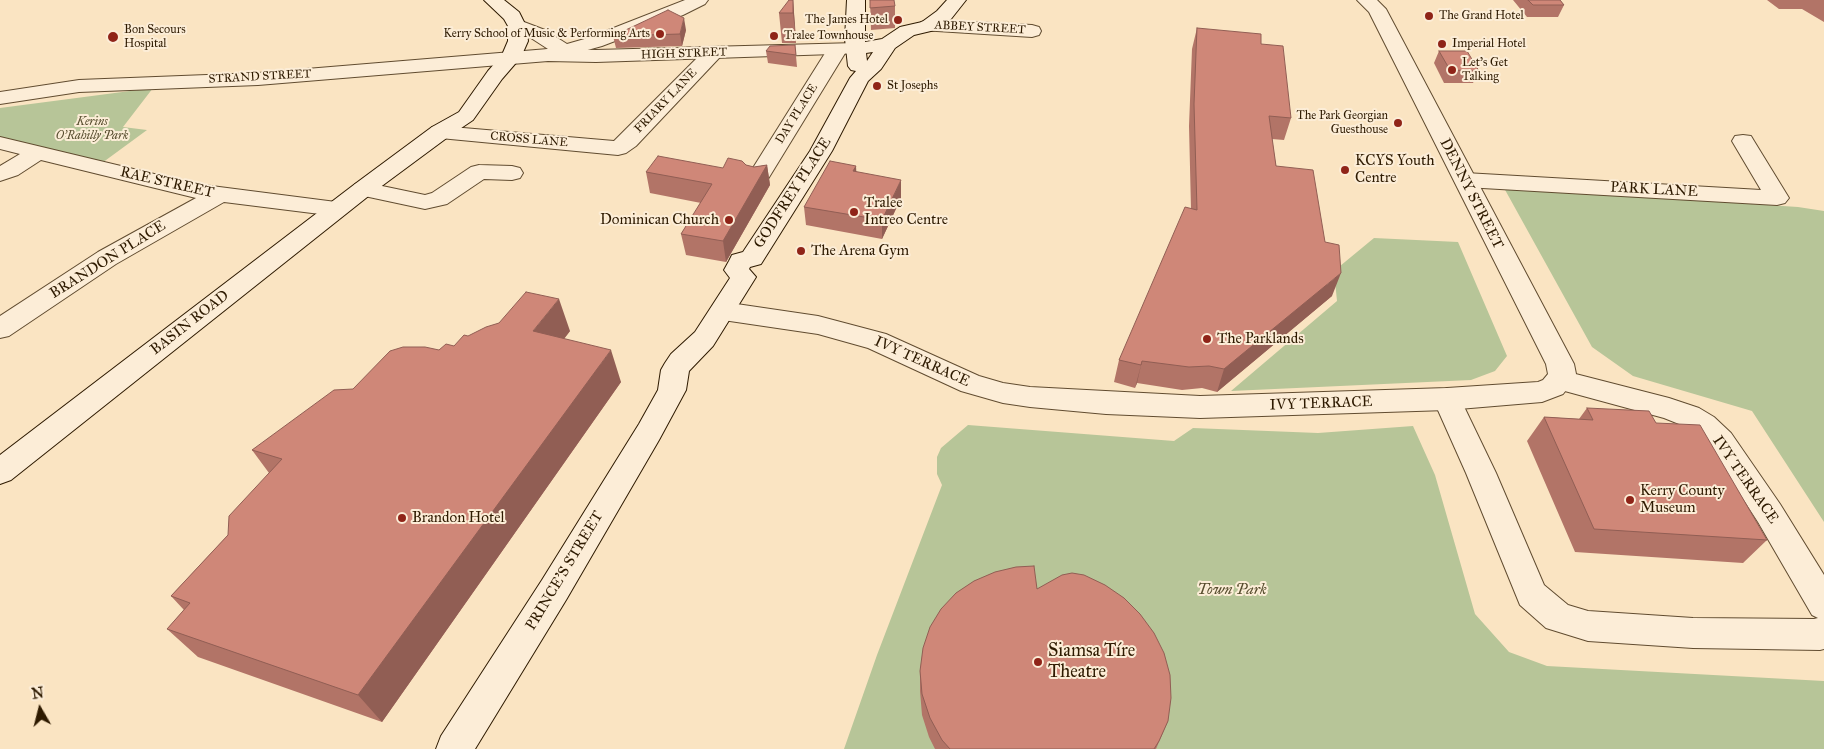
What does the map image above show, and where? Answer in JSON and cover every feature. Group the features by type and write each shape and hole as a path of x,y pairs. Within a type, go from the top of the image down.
{"street":[{"path":"493,0 505,9 517,26 518,41 508,61"},
{"path":"661,0 690,5"},
{"path":"856,0 846,50 858,81"},
{"path":"888,44 907,31 928,26 944,15 957,0"},
{"name":"DENNY STREET","path":"1375,3 1464,180 1560,364 1562,374 1560,380"},
{"path":"591,50 690,5"},
{"path":"517,26 538,34 556,52"},
{"name":"ABBEY STREET","path":"928,26 1032,31"},
{"name":"HIGH STREET","path":"508,61 556,52 591,50 713,53 846,50 888,44"},
{"name":"GODFREY PLACE","path":"723,311 834,128 858,81 874,65 888,44"},
{"name":"DAY PLACE","path":"757,179 846,50"},
{"name":"FRIARY LANE","path":"618,148 628,141 713,53"},
{"name":"STRAND STREET","path":"0,98 80,86 258,79 508,61"},
{"name":"BASIN ROAD","path":"0,472 362,189 440,132 466,116 495,75 508,61"},
{"name":"CROSS LANE","path":"440,132 618,148"},
{"name":"PARK LANE","path":"1464,180 1679,185 1778,198 1743,141"},
{"name":"RAE STREET","path":"0,144 219,195 336,209"},
{"path":"0,174 37,153"},
{"path":"362,189 425,202 439,199 478,172 512,173"},
{"name":"BRANDON PLACE","path":"0,329 107,258 219,195"},
{"name":"IVY TERRACE","path":"723,311 818,325 842,331 877,341 971,384 1021,396 1180,407 1447,399 1542,392 1560,380 1670,408 1704,425 1721,441 1769,514 1824,605"},
{"name":"PRINCE'S STREET","path":"454,749 554,590 672,390 694,374 699,366 704,339 723,311"},
{"path":"1447,399 1481,473 1532,595 1558,617 1588,626 1693,634 1820,635 1824,631"}],"green space":[{"name":"Kerins O'Rahilly Park","path":"153,88 123,127 147,130 102,163 0,137 0,108"},
{"path":"1504,188 1798,207 1824,211 1824,522 1752,411 1633,376 1592,347"},
{"path":"1374,238 1458,242 1507,356 1495,371 1471,380 1231,391 1337,301 1334,271"},
{"name":"Town Park","path":"968,425 1174,441 1193,428 1318,433 1413,426 1435,475 1475,614 1509,652 1547,666 1824,681 1824,749 844,749 877,655 942,485 937,474 937,457 941,448"}],"building":[{"path":"789,0 793,0 793,13 779,13"},
{"path":"870,0 894,0 895,6 870,8"},
{"path":"1528,0 1560,0 1564,5 1533,5"},
{"path":"668,10 684,18 680,34 613,36"},
{"path":"1197,28 1261,34 1261,44 1283,46 1291,118 1269,116 1276,166 1313,170 1325,242 1339,245 1341,273 1224,369 1209,366 1189,367 1142,361 1141,365 1119,360 1185,207 1197,210 1194,104"},
{"path":"795,45 796,55 766,51 770,46"},
{"path":"1439,51 1467,51 1479,71 1450,70"},
{"path":"658,156 723,168 728,158 742,161 746,165 754,167 767,165 723,241 681,234 712,184 646,172"},
{"path":"830,161 856,166 853,171 901,180 882,220 804,207"},
{"name":"Brandon Hotel","path":"526,292 559,299 533,331 611,350 358,695 167,629 190,603 171,596 228,535 229,516 282,459 252,450 334,390 353,389 390,351 403,347 425,347 439,350 446,344 454,346 464,335 468,336 499,323"},
{"name":"Kerry County Museum","path":"1587,408 1649,411 1656,423 1700,425 1767,540 1594,529 1544,417 1593,420"},
{"name":"Siamsa Tíre Theatre","path":"1034,566 1037,589 1062,575 1072,573 1084,575 1105,585 1124,598 1140,614 1154,633 1164,653 1170,675 1171,698 1168,721 1154,749 950,749 942,740 930,718 922,694 920,671 923,648 930,627 941,609 956,593 974,581 995,572 1016,567"}],"place":[{"name":"The Grand Hotel","path":"1429,16"},
{"name":"The James Hotel","path":"898,20"},
{"name":"Kerry School of Music & Performing Arts","path":"660,34"},
{"name":"Tralee Townhouse","path":"774,36"},
{"name":"Bon Secours Hospital","path":"113,37"},
{"name":"Imperial Hotel","path":"1442,44"},
{"name":"Let's Get Talking","path":"1452,70"},
{"name":"St Josephs","path":"877,86"},
{"name":"The Park Georgian Guesthouse","path":"1398,123"},
{"name":"KCYS Youth Centre","path":"1345,170"},
{"name":"Tralee Intreo Centre","path":"854,212"},
{"name":"Dominican Church","path":"729,220"},
{"name":"The Arena Gym","path":"801,251"},
{"name":"The Parklands","path":"1207,339"},
{"name":"Kerry County Museum","path":"1630,500"},
{"name":"Brandon Hotel","path":"402,518"},
{"name":"Siamsa Tíre Theatre","path":"1038,662"}]}
